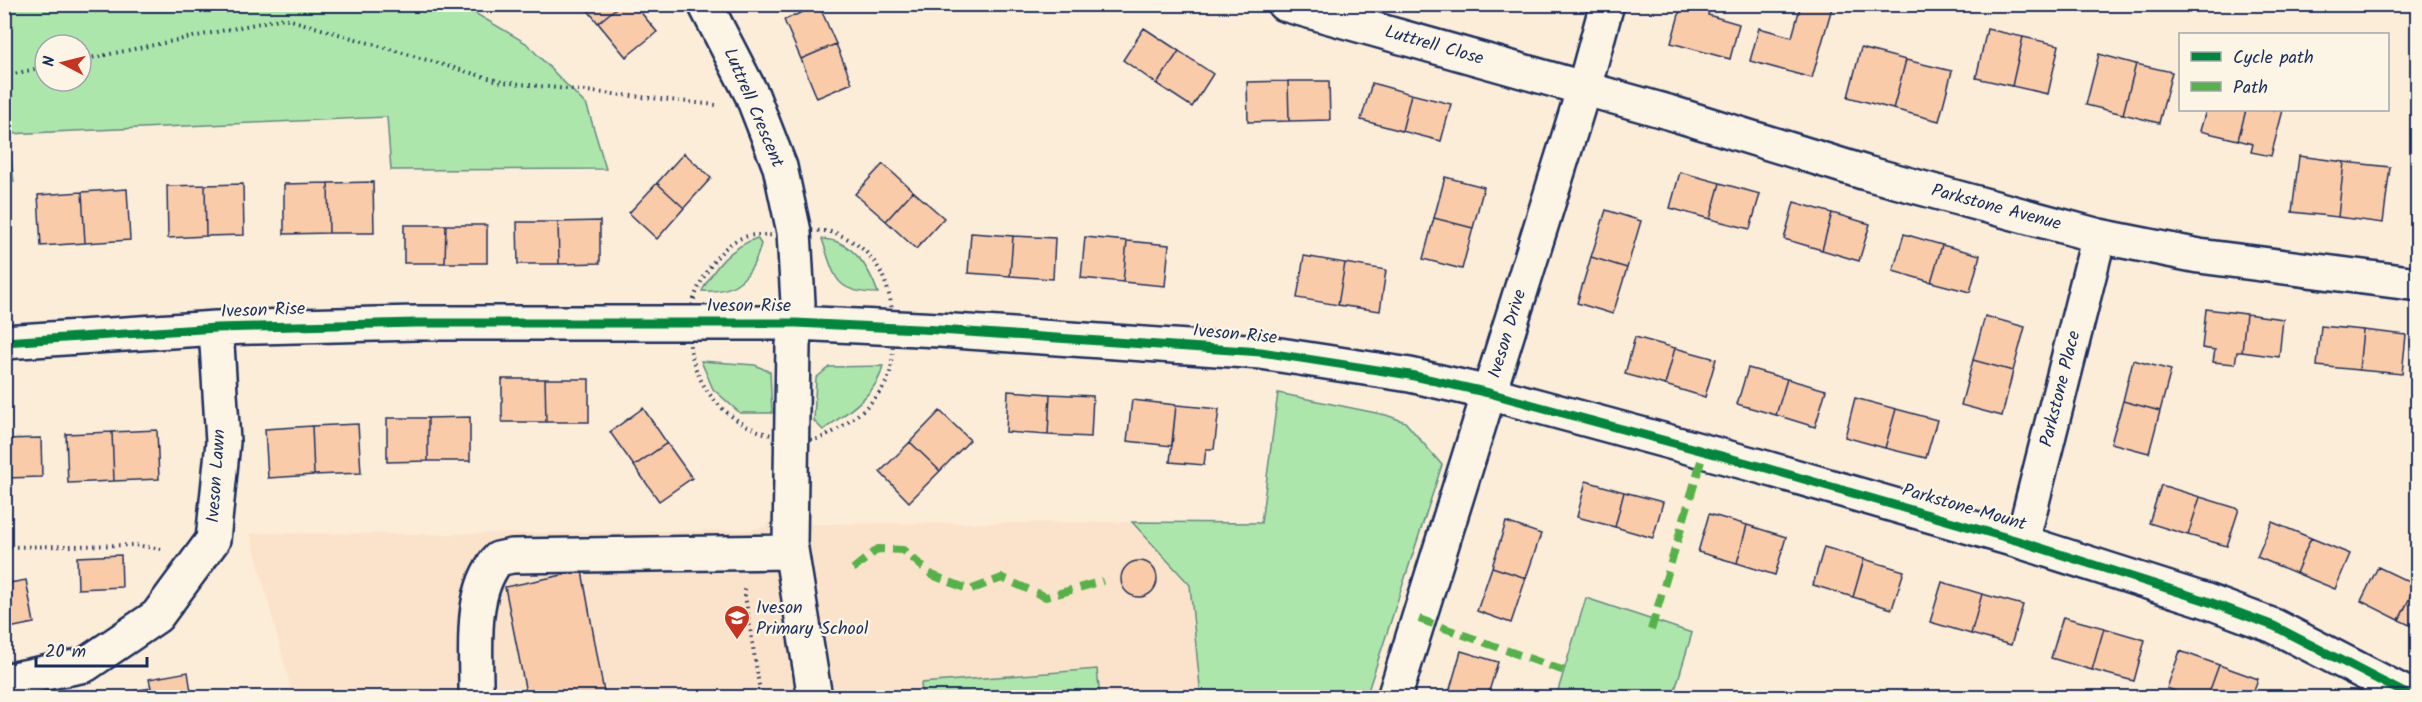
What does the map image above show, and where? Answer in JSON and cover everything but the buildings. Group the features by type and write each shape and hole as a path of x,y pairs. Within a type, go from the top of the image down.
{"street":[{"name":"Luttrell Crescent","path":"705,4 752,95 780,167 794,232 798,303 793,345 790,496 780,552 815,698"},
{"name":"Luttrell Close","path":"1284,4 1584,88"},
{"name":"Iveson Drive","path":"1394,698 1584,88 1607,4"},
{"name":"Parkstone Avenue","path":"1584,88 1866,173 2099,236 2199,256 2418,284"},
{"name":"Parkstone Place","path":"2022,542 2099,236"},
{"name":"Iveson Rise","path":"4,342 216,328 416,322 796,323 939,330 1261,352 1410,375 1489,393"},
{"name":"Iveson Lawn","path":"4,681 85,666 157,616 213,540 223,442 216,328"},
{"name":"Parkstone Mount","path":"1489,393 1766,468 2022,542 2204,600 2274,626 2414,698"},
{"path":"476,698 481,587 489,569 498,559 512,556 780,552"}],"path":[{"path":"93,58 284,18 502,82 722,106 752,95"},
{"path":"4,76 33,70"},
{"path":"4,547 134,544 201,555"},
{"path":"761,698 742,574 780,552"}],"shaded area":[{"name":"Iveson Primary School","path":"775,511 804,524 1132,522 1190,585 1201,697 293,697 250,533 444,534 745,530 765,527"}],"green space":[{"path":"5,4 461,5 526,43 587,106 606,169 391,170 387,117 8,134 14,182 5,183"},
{"path":"757,238 761,244 758,255 742,280 725,289 702,291 724,259 739,247"},
{"path":"822,239 842,244 851,250 870,274 878,293 853,290 844,286 834,273"},
{"path":"701,361 755,365 770,372 772,413 740,413 713,389"},
{"path":"883,366 874,386 851,410 823,430 814,421 816,378 829,367"},
{"path":"1278,393 1386,415 1405,422 1442,465 1366,697 1201,697 1190,585 1132,522 1261,523"},
{"path":"1586,598 1692,633 1673,697 1556,697"},
{"path":"1097,669 1100,697 922,697 921,683"}],"marked path":[{"path":"1651,630 1704,451"},
{"path":"853,569 878,549 903,550 932,575 970,590 1002,578 1046,597 1103,581"},
{"path":"1419,619 1570,673"}],"cycle path":[{"path":"4,342 216,328 416,323 796,323 939,330 1261,352 1410,375 1489,393 1766,468 2022,542 2204,600 2274,626 2414,698"}],"place":[{"name":"Iveson Primary School","path":"737,641"}]}
